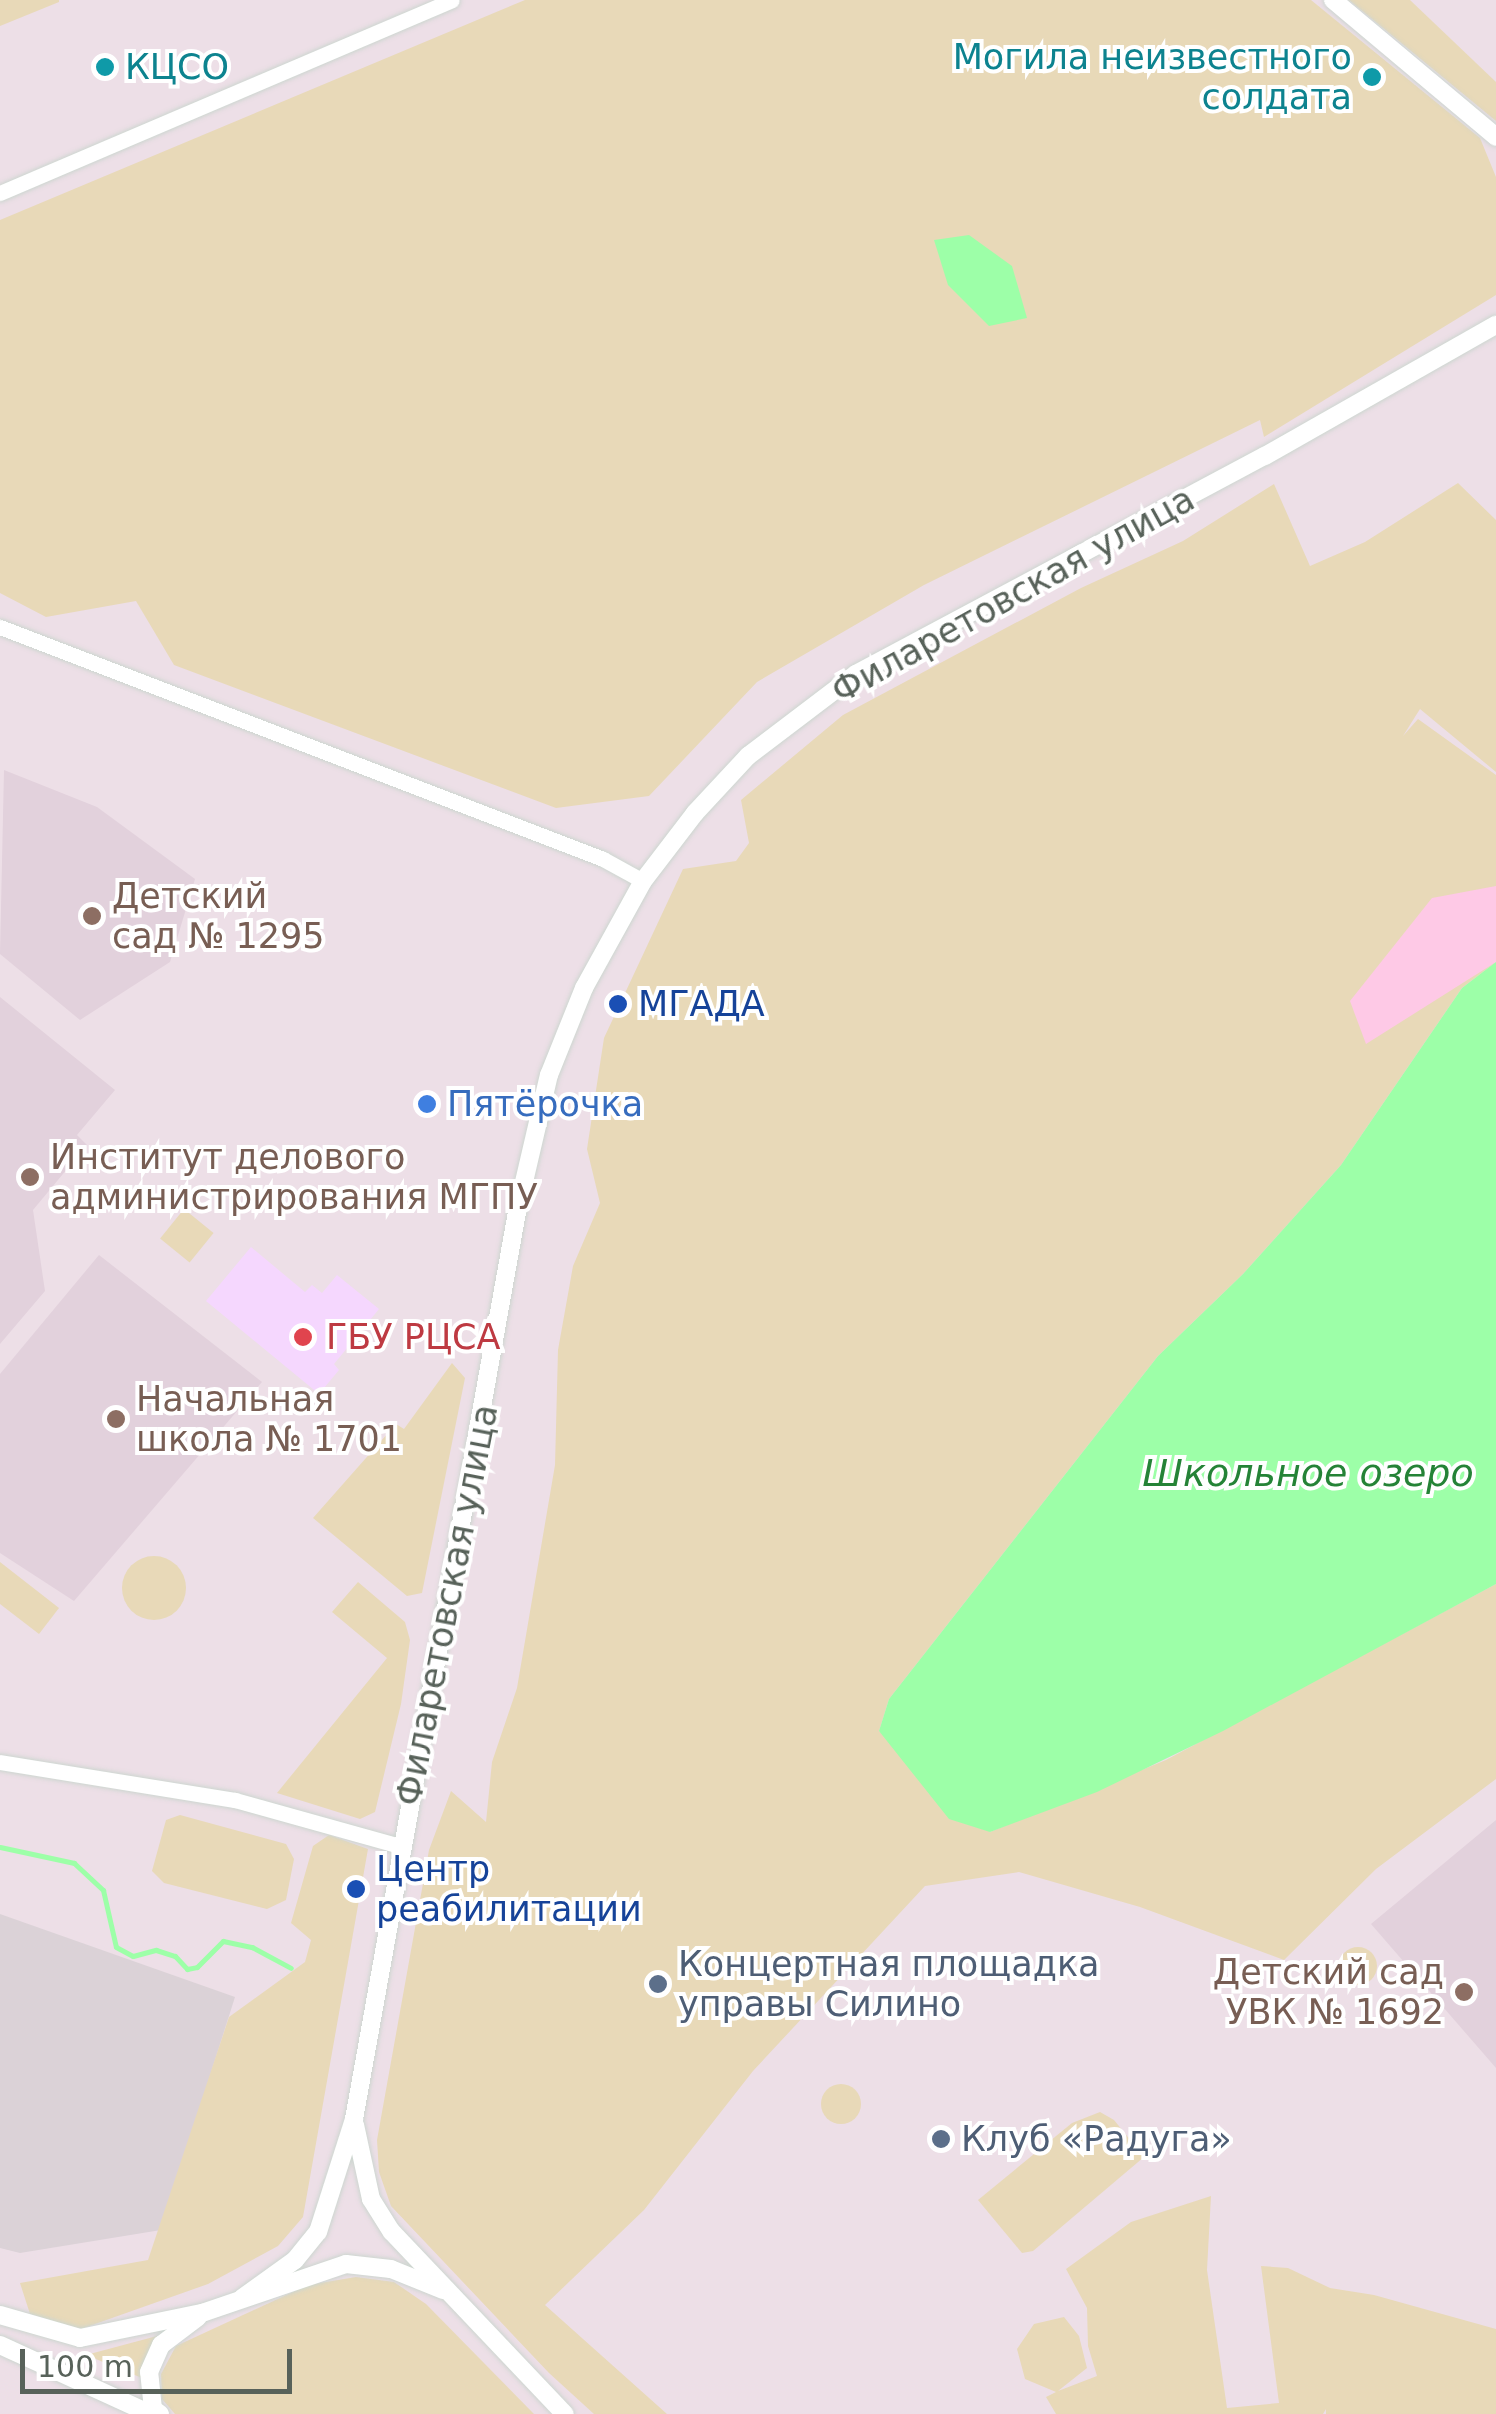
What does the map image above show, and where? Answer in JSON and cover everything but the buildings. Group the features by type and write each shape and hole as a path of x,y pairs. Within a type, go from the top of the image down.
{"street":[{"path":"0,193 452,0"},
{"path":"1333,0 1496,137"},
{"name":"Филаретовская улица","path":"242,2298 295,2260 318,2232 354,2119 517,1212 549,1074 592,972 643,881 696,813 748,756 856,674 1264,456 1496,325"},
{"path":"0,627 603,859 643,881"},
{"path":"0,1762 235,1800 403,1847"},
{"name":"Филаретовская улица","path":"354,2119 371,2199 392,2232 565,2414"},
{"path":"0,2315 80,2338 202,2313 346,2264 391,2270 443,2290"},
{"path":"160,2414 153,2409 149,2372 161,2344 202,2313"},
{"path":"0,2344 151,2414"}],"shaded area":[{"path":"0,0 59,0 59,2 0,26"},
{"path":"525,0 1311,0 1480,138 1496,177 1496,295 1264,437 1260,420 924,585 757,682 649,796 556,808 174,665 136,601 46,617 0,593 0,220"},
{"path":"1349,0 1410,0 1496,82 1496,121"},
{"path":"1458,483 1496,520 1496,772 1420,709 1403,736 1418,719 1496,775 1496,962 1462,988 1341,1165 1243,1274 1158,1356 889,1699 879,1731 990,1832 1166,1760 1496,1584 1496,1779 1376,1869 1284,1960 1140,1907 1019,1872 925,1886 753,2071 644,2210 545,2305 667,2414 594,2414 549,2373 391,2206 379,2172 377,2140 429,1850 451,1791 486,1822 492,1762 517,1688 555,1465 558,1350 573,1266 600,1203 587,1149 604,1038 683,869 736,861 749,843 741,800 843,715 1081,588 1183,541 1274,484 1310,566 1365,542"},
{"name":"Детский сад № 1295","path":"4,770 97,807 195,879 170,962 80,1020 0,954"},
{"name":"Институт делового администрирования МГПУ","path":"0,997 115,1090 77,1135 87,1145 33,1210 45,1291 0,1344"},
{"path":"184,1209 214,1233 190,1262 160,1239"},
{"name":"ГБУ РЦСА","path":"251,1247 305,1292 312,1285 322,1293 337,1275 379,1309 334,1364 339,1370 319,1394 206,1301"},
{"name":"Начальная школа № 1701","path":"99,1255 262,1382 74,1601 0,1553 0,1374"},
{"path":"452,1363 465,1378 422,1593 407,1596 313,1518 396,1424 404,1429"},
{"path":"154,1556 177,1565 186,1588 177,1611 154,1620 131,1611 122,1588 131,1565"},
{"path":"0,1562 59,1608 39,1634 0,1604"},
{"path":"358,1582 405,1622 410,1640 401,1704 375,1812 360,1819 277,1793 387,1658 332,1612"},
{"path":"180,1815 286,1844 294,1859 286,1900 267,1909 164,1883 152,1871 166,1820"},
{"name":"Детский сад УВК № 1692","path":"1496,1820 1496,2068 1371,1924"},
{"path":"329,1835 368,1849 303,2217 278,2246 208,2284 81,2329 30,2314 20,2283 148,2260 229,2017 305,1962 311,1940 291,1923 313,1846"},
{"path":"0,1914 235,1997 161,2230 20,2253 0,2248"},
{"path":"1358,1947 1371,1953 1377,1966 1371,1979 1358,1985 1345,1979 1339,1966 1345,1953"},
{"path":"841,2084 855,2090 861,2104 855,2118 841,2124 827,2118 821,2104 827,2090"},
{"path":"1100,2112 1114,2120 1144,2157 1033,2251 1022,2253 978,2200 1072,2123"},
{"path":"1211,2196 1207,2270 1227,2408 1279,2403 1261,2266 1288,2268 1330,2288 1374,2295 1496,2329 1496,2414 1326,2414 1326,2409 1323,2414 1056,2414 1046,2397 1056,2392 1025,2379 1017,2349 1034,2324 1064,2317 1079,2336 1087,2368 1058,2391 1097,2376 1088,2346 1087,2308 1066,2269 1131,2222"},
{"path":"356,2277 394,2282 426,2304 534,2414 175,2414 162,2399 161,2374 176,2346 308,2285"},
{"path":"157,2336 142,2378 86,2355"}],"sand":[{"path":"1496,886 1496,962 1366,1044 1350,1001 1432,898"}],"water":[{"path":"969,235 1012,266 1027,318 989,326 948,285 934,240"},
{"name":"Школьное озеро","path":"1496,962 1496,1584 1223,1731 1097,1792 990,1832 949,1819 879,1731 889,1699 1158,1356 1243,1274 1341,1165 1462,988"}],"waterway":[{"path":"0,1847 74,1863 103,1890 116,1947 133,1956 156,1950 175,1956 187,1969 197,1967 223,1941 252,1947 291,1968"}],"place":[{"name":"КЦСО","path":"105,67"},
{"name":"Могила неизвестного солдата","path":"1372,77"},
{"name":"Детский сад № 1295","path":"92,916"},
{"name":"МГАДА","path":"618,1004"},
{"name":"Пятёрочка","path":"427,1104"},
{"name":"Институт делового администрирования МГПУ","path":"30,1177"},
{"name":"ГБУ РЦСА","path":"303,1337"},
{"name":"Начальная школа № 1701","path":"116,1419"},
{"name":"Центр реабилитации","path":"356,1889"},
{"name":"Концертная площадка управы Силино","path":"658,1984"},
{"name":"Детский сад УВК № 1692","path":"1464,1992"},
{"name":"Клуб «Радуга»","path":"941,2139"}]}
